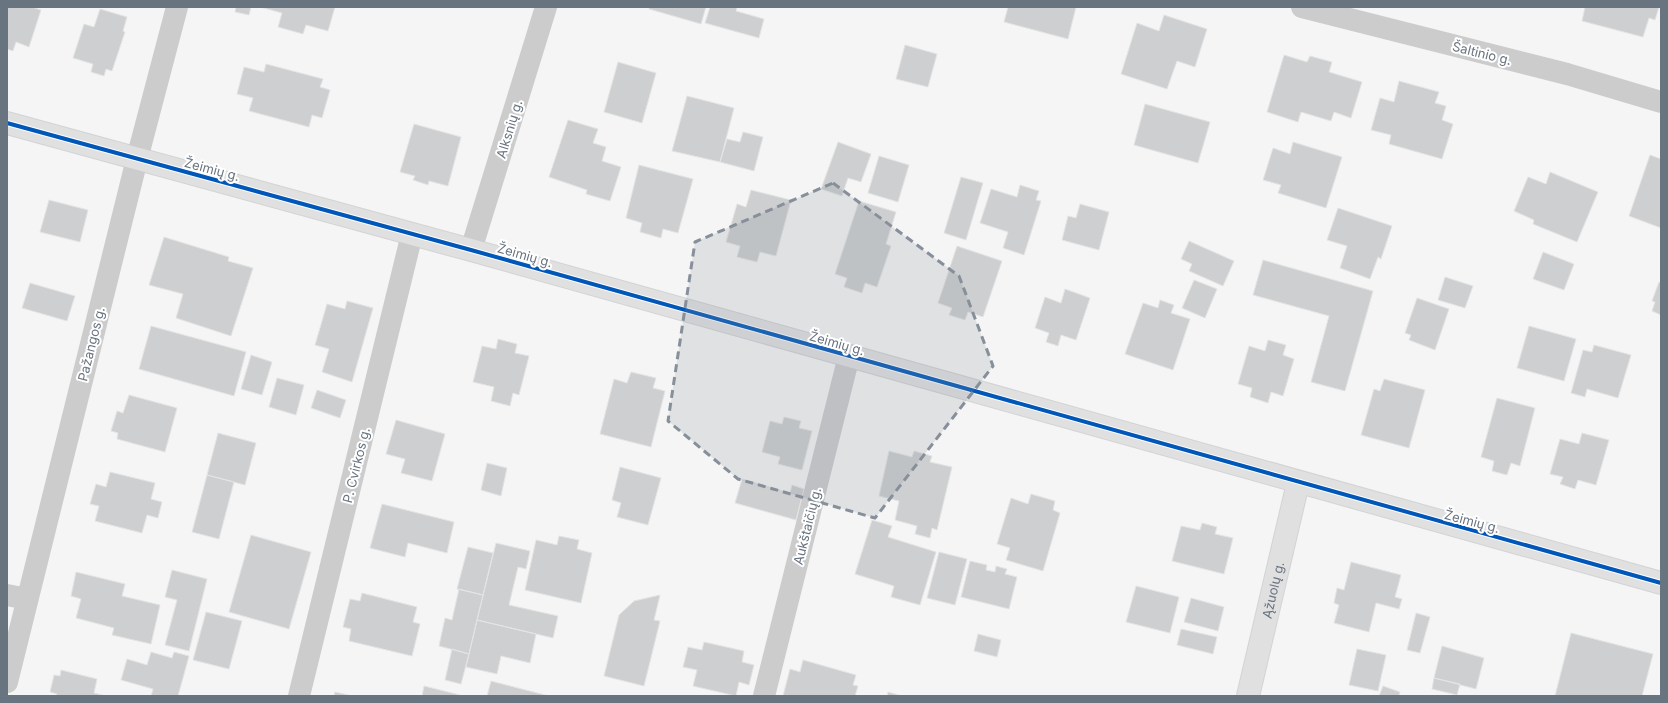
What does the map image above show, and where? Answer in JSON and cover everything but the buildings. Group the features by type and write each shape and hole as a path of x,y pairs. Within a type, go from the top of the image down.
{"main road":[{"name":"Žeimių g.","path":"7,123 471,250 1298,483 1661,583"},
{"name":"Ąžuolų g.","path":"1248,696 1298,483"}],"street":[{"name":"Pažangos g.","path":"7,682 17,597 177,7"},
{"name":"Alksnių g.","path":"471,250 546,7"},
{"name":"Šaltinio g.","path":"1302,7 1567,74 1661,102"},
{"name":"P. Cvirkos g.","path":"299,696 412,234"},
{"name":"Aukštaičių g.","path":"764,696 849,356"}],"highlighted area":[{"path":"833,183 959,276 993,366 875,518 738,479 668,421 695,242"}],"cycle path":[{"path":"7,123 471,250 1661,583"}]}
